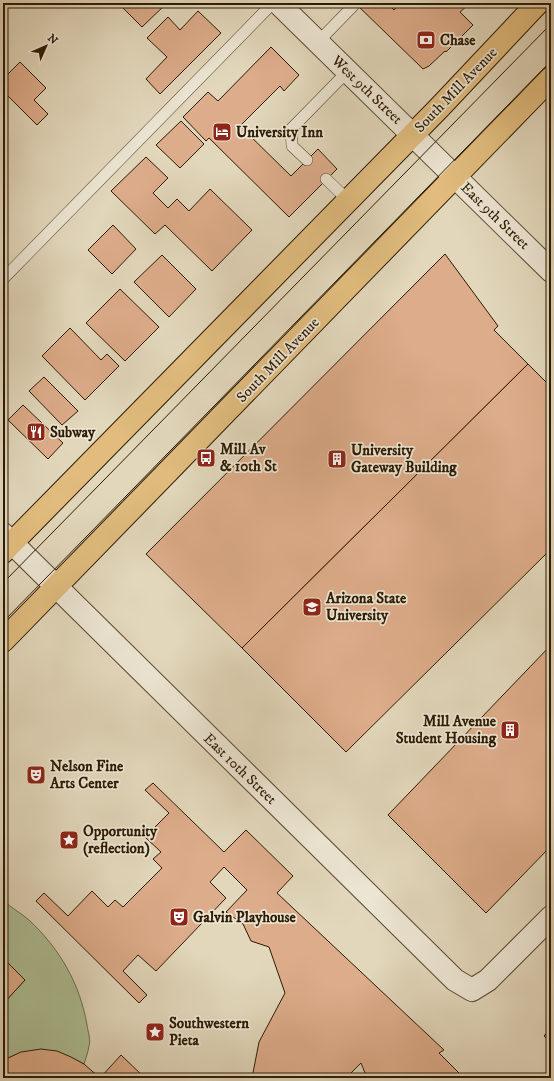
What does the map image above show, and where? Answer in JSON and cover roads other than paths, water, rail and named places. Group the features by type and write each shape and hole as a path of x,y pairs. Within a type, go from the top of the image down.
{"main road":[{"name":"South Mill Avenue","path":"6,543 349,201 538,3"},
{"name":"South Mill Avenue","path":"3,641 551,78"}],"street":[{"name":"West 9th Street","path":"278,3 413,134 455,177"},
{"name":"East 9th Street","path":"455,177 551,271"},
{"name":"East 10th Street","path":"6,543 57,587 456,980 472,990 488,980 551,917"}],"lane":[{"path":"3,279 273,3"},
{"path":"318,42 353,6"},
{"path":"307,160 292,146 291,129 348,71"},
{"path":"326,179 349,201"}],"tram line":[{"path":"3,583 551,24"},
{"path":"3,622 551,61"}],"place":[{"name":"Chase","path":"426,40"},
{"name":"University Inn","path":"222,132"},
{"name":"Subway","path":"36,432"},
{"name":"Mill Av & 10th St","path":"206,458"},
{"name":"University Gateway Building","path":"337,459"},
{"name":"Arizona State University","path":"312,607"},
{"name":"Mill Avenue Student Housing","path":"510,730"},
{"name":"Nelson Fine Arts Center","path":"36,775"},
{"name":"Opportunity (reflection)","path":"69,840"},
{"name":"Galvin Playhouse","path":"179,917"},
{"name":"Southwestern Pieta","path":"155,1032"}]}
